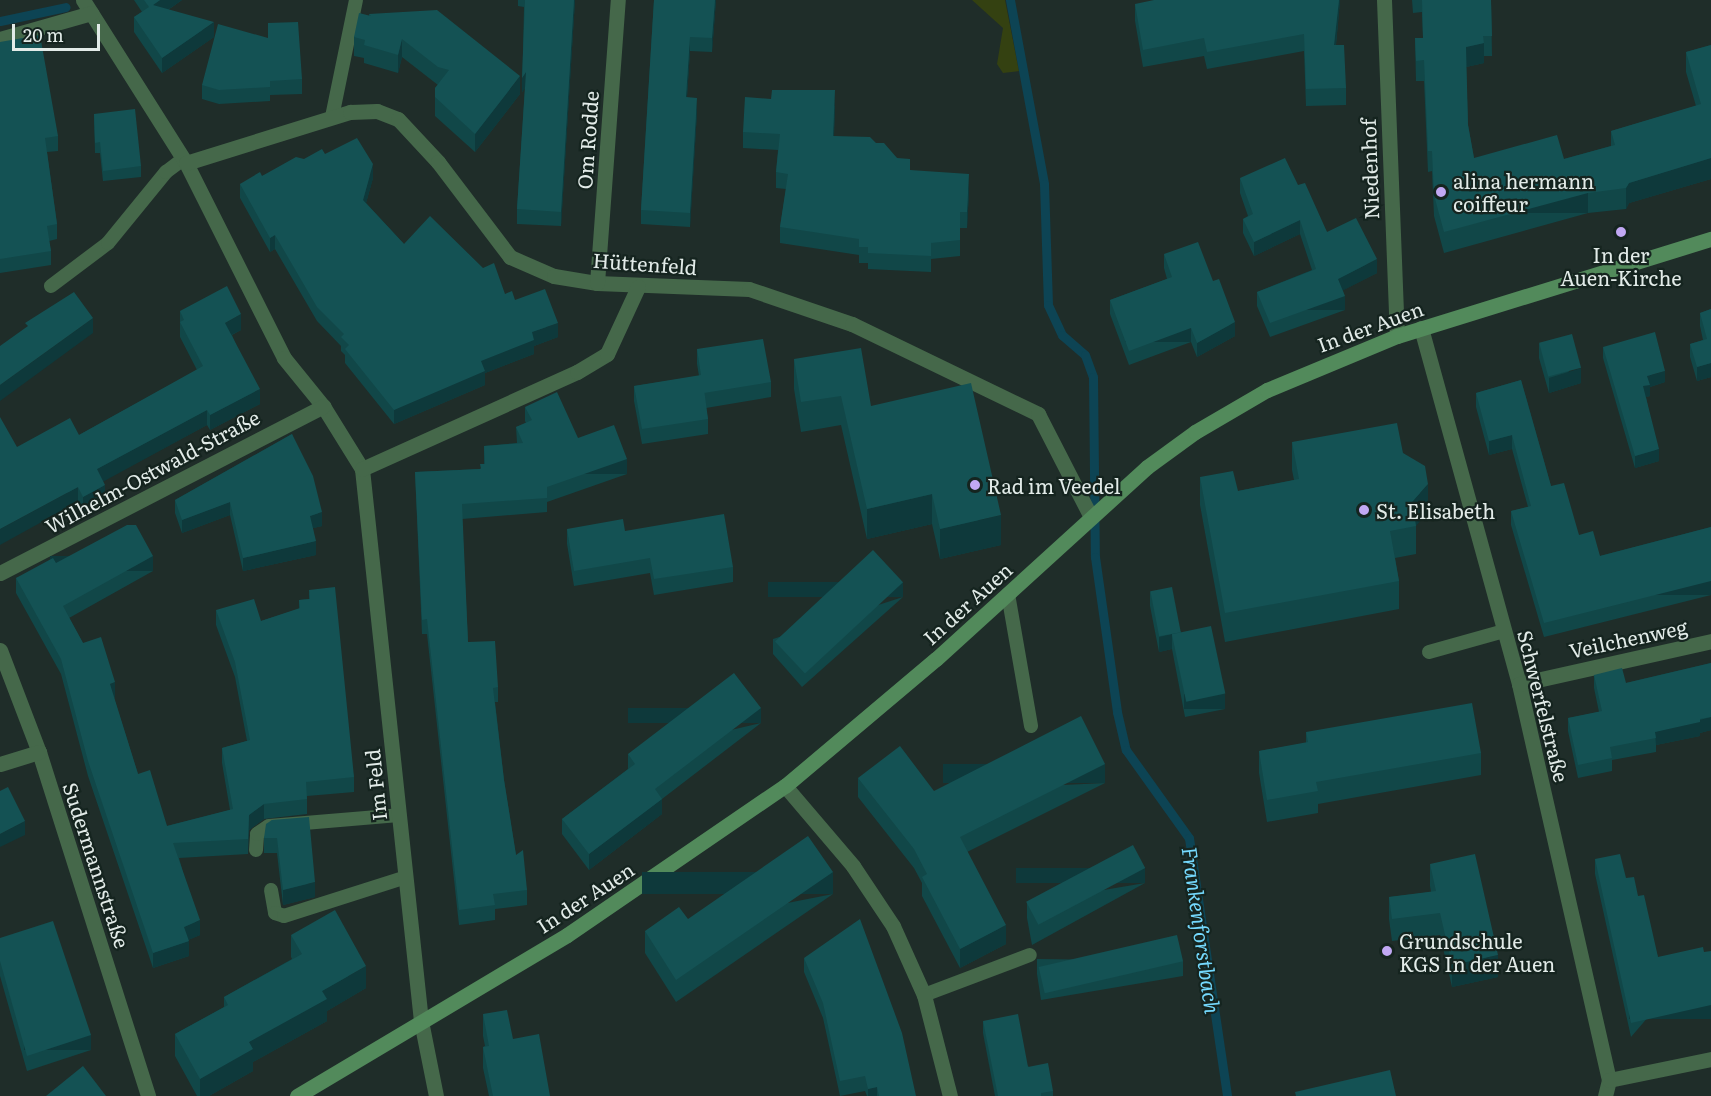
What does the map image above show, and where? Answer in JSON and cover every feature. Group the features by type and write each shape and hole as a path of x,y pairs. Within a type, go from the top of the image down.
{"street":[{"name":"Om Rodde","path":"597,282 618,0"},
{"name":"Niedenhof","path":"1384,0 1397,336"},
{"path":"0,39 87,6 184,161 284,358 323,406"},
{"name":"Hüttenfeld","path":"184,161 332,117 377,111 398,119 438,162 510,257 554,276 597,282 638,287 749,289 784,298 852,324 954,371 1038,414 1091,517"},
{"name":"In der Auen","path":"297,1096 567,935 785,786 1008,594 1106,503 1195,432 1267,390 1397,336 1711,239"},
{"path":"362,469 577,372 607,354 638,287"},
{"name":"Schwerfelstraße","path":"1421,328 1519,684 1609,1080 1605,1096"},
{"name":"Im Feld","path":"323,406 362,469 421,1021 436,1096"},
{"name":"Wilhelm-Ostwald-Straße","path":"0,573 323,406"},
{"name":"Veilchenweg","path":"1519,684 1711,641"},
{"name":"Sudermannstraße","path":"0,650 39,752 148,1096"},
{"path":"0,764 39,752"},
{"path":"785,786 853,866 893,926 924,994 950,1096"},
{"path":"1609,1080 1711,1059"}],"lane":[{"path":"332,117 356,0"},
{"path":"51,286 108,243 166,172 184,161"},
{"path":"1008,594 1031,726"},
{"path":"1429,652 1504,631"},
{"path":"256,850 257,834 269,826 399,815"},
{"path":"271,890 275,913 284,916 406,877"},
{"path":"924,994 1030,955"}],"green space":[{"path":"972,0 1005,0 1019,71 1003,73 997,64 1003,28"}],"building":[{"path":"144,0 160,0 153,5 214,22 162,58 134,17 149,7"},
{"path":"525,0 574,0 561,212 517,209 526,72 522,78"},
{"path":"654,0 715,0 712,38 690,37 686,97 697,98 690,213 641,210"},
{"path":"1154,0 1339,0 1334,45 1344,45 1346,88 1306,89 1304,34 1207,52 1204,38 1143,50 1135,4"},
{"path":"1422,0 1491,0 1492,36 1483,36 1484,43 1466,47 1468,125 1474,158 1557,135 1564,159 1615,145 1611,131 1701,104 1686,52 1711,45 1711,158 1629,183 1626,188 1588,193 1444,232 1434,195 1432,151 1428,151 1424,60 1416,61 1415,38 1423,38"},
{"path":"437,10 520,76 475,134 435,97 435,88 449,70 438,67 402,39 398,55 364,45 365,40 354,37 359,13 371,16 369,14"},
{"path":"298,22 302,79 270,81 270,87 219,90 202,85 218,24 268,38 268,23"},
{"path":"40,35 58,136 45,138 57,224 47,226 51,251 0,259 0,42"},
{"path":"772,90 835,90 833,136 870,137 876,143 884,143 897,158 910,159 910,170 969,174 967,212 960,212 960,240 931,243 931,256 868,253 868,247 859,247 859,239 780,227 788,174 776,172 780,134 743,132 745,97 771,99"},
{"path":"135,109 141,166 103,171 100,142 95,143 94,114"},
{"path":"357,138 373,164 363,200 404,244 430,216 483,268 494,263 505,294 512,291 515,300 545,289 558,323 532,332 534,340 481,361 485,371 394,410 345,349 349,345 341,337 344,334 317,307 275,235 270,238 240,184 260,172 262,176 296,157 304,159 322,149 325,154"},
{"path":"1285,158 1298,185 1305,183 1327,232 1356,218 1377,259 1338,279 1345,296 1270,323 1257,292 1316,269 1300,220 1254,242 1243,219 1253,214 1240,178"},
{"path":"1198,242 1213,281 1219,279 1235,322 1197,343 1191,328 1129,351 1110,300 1172,277 1164,254"},
{"path":"227,286 241,314 225,323 260,389 210,415 207,410 97,469 105,485 83,497 78,487 0,529 0,417 17,447 70,418 79,435 203,366 180,322 184,320 180,311"},
{"path":"74,292 93,318 0,385 0,346 28,326 25,323"},
{"path":"1711,309 1711,363 1697,367 1690,344 1707,339 1700,313"},
{"path":"1655,332 1665,371 1647,376 1650,385 1643,386 1659,449 1635,456 1603,347"},
{"path":"1572,334 1581,368 1548,377 1539,343"},
{"path":"763,339 771,382 705,393 708,419 642,429 634,386 701,375 697,349"},
{"path":"861,348 871,406 971,383 1001,515 940,529 932,494 867,509 841,396 801,402 794,359"},
{"path":"1521,380 1551,486 1564,483 1579,535 1593,531 1600,556 1711,527 1711,581 1544,623 1511,511 1531,506 1512,435 1489,441 1476,393"},
{"path":"557,392 578,438 614,425 627,459 547,487 547,498 462,504 468,642 495,641 498,687 493,688 504,780 516,855 523,850 527,890 493,894 495,905 459,910 427,619 422,620 415,472 481,469 480,464 485,464 484,446 523,443 516,427 532,420 525,407"},
{"path":"1397,423 1403,453 1425,466 1428,484 1412,502 1416,526 1390,531 1399,581 1225,613 1200,477 1233,471 1238,491 1299,479 1292,442"},
{"path":"292,434 313,476 322,512 310,516 316,541 243,558 230,502 182,520 175,500"},
{"path":"724,514 733,567 654,579 650,558 574,571 567,529 623,519 625,531"},
{"path":"127,525 136,525 153,556 63,606 83,643 101,637 115,682 110,684 138,774 150,770 167,826 233,809 222,748 250,740 235,662 216,610 254,599 261,621 300,608 299,600 310,599 309,590 335,587 354,777 306,782 307,799 264,804 249,815 248,839 173,843 200,920 184,927 189,941 153,953 88,761 61,659 16,578 53,558 56,563"},
{"path":"873,550 903,582 805,674 775,641"},
{"path":"1172,587 1181,632 1159,636 1150,591"},
{"path":"1211,626 1225,693 1186,702 1172,634"},
{"path":"1711,663 1711,717 1700,719 1700,722 1655,732 1656,738 1610,747 1612,758 1578,765 1568,718 1602,711 1594,675 1622,668 1626,683"},
{"path":"734,673 761,708 655,789 662,799 589,854 562,819 635,764 628,754"},
{"path":"1472,703 1481,753 1316,782 1318,791 1267,800 1259,751 1308,742 1306,732"},
{"path":"1081,716 1105,764 960,837 1006,925 960,949 922,877 927,874 914,849 858,778 900,746 934,791"},
{"path":"8,787 25,821 0,834 0,791"},
{"path":"309,817 315,882 283,890 277,838 264,838 266,824 272,820"},
{"path":"808,836 833,872 676,980 645,931 679,907 688,919"},
{"path":"1133,845 1145,868 1038,925 1026,902"},
{"path":"1475,854 1498,955 1452,965 1440,913 1392,919 1389,897 1436,891 1430,864"},
{"path":"1620,854 1626,878 1634,877 1638,896 1644,895 1658,957 1703,947 1704,952 1711,951 1711,1005 1631,1023 1595,859"},
{"path":"335,910 366,966 322,991 327,999 249,1042 253,1049 200,1079 175,1034 228,1005 224,997 302,954 291,935"},
{"path":"860,919 902,1033 916,1096 879,1096 877,1087 868,1089 865,1076 840,1081 823,1003 804,958"},
{"path":"53,921 91,1035 27,1056 0,961 0,938"},
{"path":"1177,935 1183,961 1045,993 1039,967"},
{"path":"507,1010 513,1039 539,1034 550,1096 493,1096 483,1047 489,1046 483,1014"},
{"path":"1018,1014 1028,1067 1048,1063 1053,1091 1041,1093 1041,1096 998,1096 983,1021"},
{"path":"83,1066 106,1096 46,1096"},
{"path":"1390,1070 1396,1096 1296,1096 1295,1092"}],"waterway":[{"name":"Frankenforstbach","path":"1010,0 1044,184 1048,305 1062,335 1085,355 1093,377 1095,557 1117,712 1126,750 1189,838 1227,1096"},
{"path":"0,21 66,7"}],"place":[{"name":"alina hermann coiffeur","path":"1441,192"},
{"name":"In der Auen-Kirche","path":"1621,232"},
{"name":"Rad im Veedel","path":"975,485"},
{"name":"St. Elisabeth","path":"1364,510"},
{"name":"Grundschule KGS In der Auen","path":"1387,951"}]}
